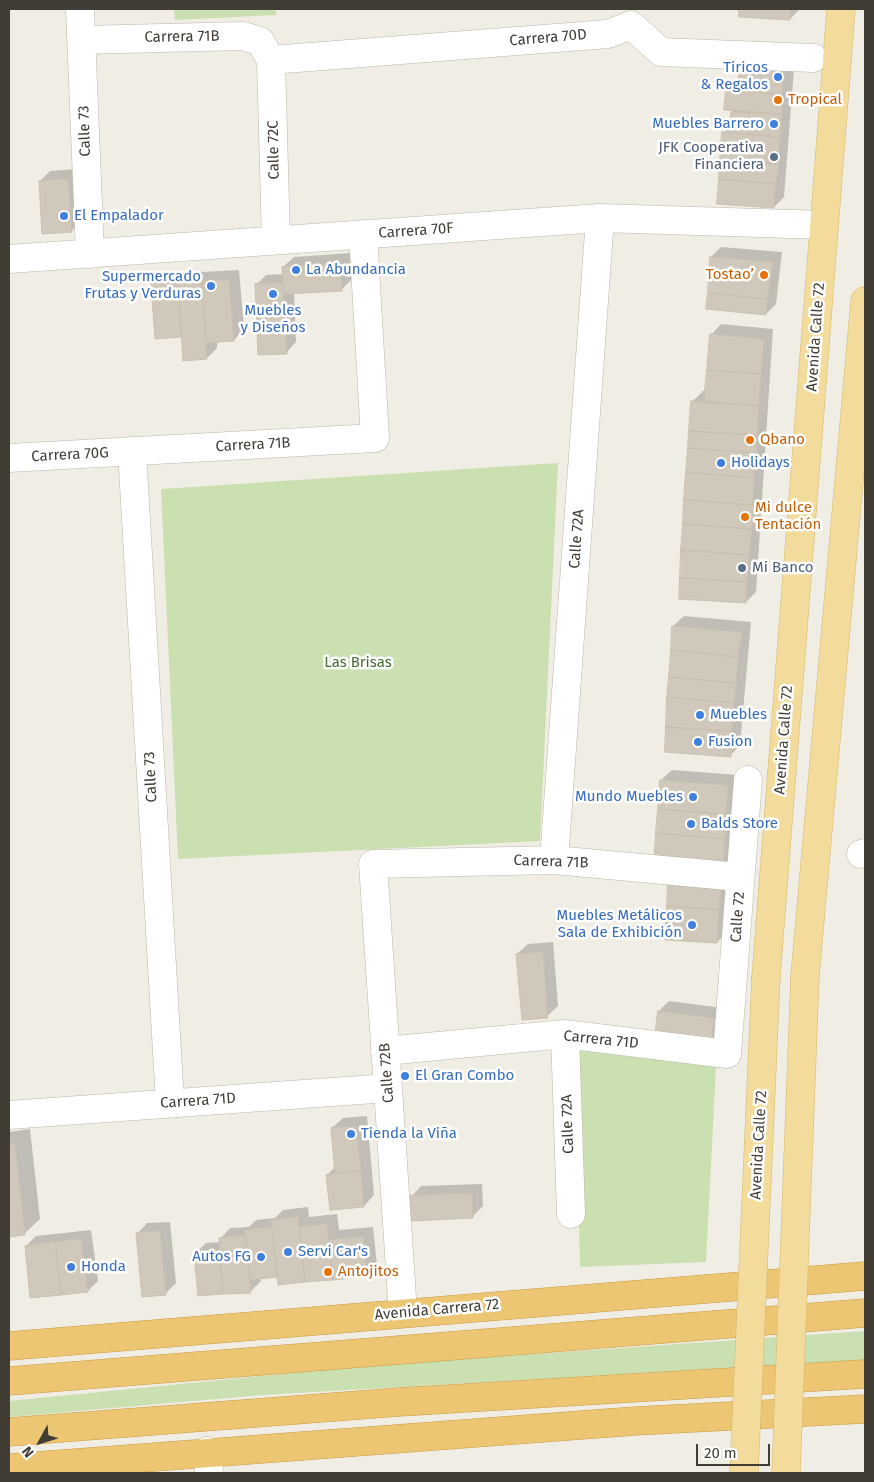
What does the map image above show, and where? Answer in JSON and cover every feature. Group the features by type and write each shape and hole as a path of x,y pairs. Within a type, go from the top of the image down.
{"highway":[{"name":"Avenida Carrera 72","path":"9,1346 865,1276"},
{"path":"9,1381 865,1313"},
{"path":"258,1325 346,1353"},
{"path":"9,1432 399,1402 865,1374"},
{"path":"9,1468 208,1462 635,1421 865,1409"}],"main road":[{"name":"Avenida Calle 72","path":"744,1473 766,977 841,9"},
{"path":"786,1473 805,976 865,303"}],"street":[{"name":"Calle 73","path":"80,9 90,254"},
{"name":"Carrera 70D","path":"271,60 608,34 636,17 661,52 813,58"},
{"name":"Carrera 71B","path":"82,40 243,36 260,41 271,60"},
{"name":"Calle 72C","path":"271,60 276,240"},
{"name":"Carrera 70F","path":"9,259 600,218 824,225"},
{"name":"Calle 72A","path":"554,860 600,218"},
{"name":"Carrera 71B","path":"132,452 375,438 363,234"},
{"name":"Calle 73","path":"132,452 170,1103"},
{"name":"Carrera 70G","path":"9,458 132,452"},
{"name":"Calle 72","path":"727,1054 748,780"},
{"name":"Carrera 71B","path":"373,864 554,860 728,876"},
{"name":"Calle 72B","path":"373,864 403,1313"},
{"name":"Calle 72A","path":"565,1034 571,1214"},
{"name":"Carrera 71D","path":"385,1051 565,1034 727,1054"},
{"name":"Carrera 71D","path":"9,1115 388,1088"}],"green space":[{"path":"174,9 276,9 276,15 175,20"},
{"name":"Las Brisas","path":"558,463 540,841 178,859 161,489"},
{"path":"575,1049 716,1067 706,1262 580,1267"},
{"path":"865,1331 865,1360 263,1395 9,1417 9,1401 362,1366"}],"building":[{"path":"739,9 791,9 790,20 739,17"},
{"path":"740,62 785,66 782,95 738,91"},
{"path":"726,90 782,95 782,114 724,110"},
{"path":"731,112 782,114 780,137 730,133"},
{"path":"722,132 780,137 778,164 720,159"},
{"path":"720,159 778,164 776,184 719,179"},
{"path":"68,179 72,232 42,234 39,181"},
{"path":"719,179 776,184 774,208 717,204"},
{"path":"710,257 773,262 767,299 708,293"},
{"path":"341,263 342,291 284,294 282,267"},
{"path":"229,280 234,341 206,343 202,281"},
{"path":"202,281 207,359 183,361 178,283"},
{"path":"178,283 181,337 155,339 151,284"},
{"path":"283,283 287,354 258,355 255,284"},
{"path":"708,293 767,299 766,315 706,309"},
{"path":"710,334 764,339 761,374 707,370"},
{"path":"707,370 761,374 759,406 704,401"},
{"path":"691,401 759,406 757,435 689,431"},
{"path":"689,431 757,435 756,453 688,448"},
{"name":"Holidays","path":"688,448 756,453 754,478 686,472"},
{"path":"686,472 754,478 753,505 684,500"},
{"path":"684,500 753,505 752,529 683,524"},
{"path":"683,524 752,529 749,555 681,550"},
{"path":"681,550 749,555 747,582 680,578"},
{"path":"680,578 747,582 746,603 679,599"},
{"path":"672,626 742,632 738,657 671,650"},
{"path":"671,650 738,657 736,683 669,677"},
{"path":"669,677 736,683 734,703 667,697"},
{"name":"Muebles","path":"667,697 734,703 732,731 666,727"},
{"name":"Fusion","path":"666,727 732,731 731,757 665,752"},
{"name":"Mundo Muebles","path":"660,780 728,785 726,814 658,809"},
{"name":"Balds Store","path":"658,809 726,814 725,839 656,833"},
{"path":"656,833 725,839 723,868 654,862"},
{"path":"668,880 721,884 719,910 667,906"},
{"name":"Muebles Metálicos Sala de Exhibición","path":"667,906 719,910 717,943 665,940"},
{"path":"543,952 548,1018 522,1020 516,954"},
{"path":"658,1011 714,1018 711,1045 655,1038"},
{"path":"357,1126 361,1171 335,1174 331,1128"},
{"path":"15,1144 25,1235 9,1237 9,1145"},
{"path":"361,1171 364,1207 330,1210 326,1175"},
{"path":"472,1193 473,1218 411,1221 410,1196"},
{"name":"Servi Car's","path":"298,1217 305,1282 278,1285 271,1220"},
{"path":"327,1224 333,1280 305,1282 299,1227"},
{"name":"Autos FG","path":"272,1227 277,1277 250,1280 244,1230"},
{"path":"160,1231 166,1295 142,1297 136,1233"},
{"path":"246,1236 251,1293 223,1294 219,1238"},
{"path":"363,1237 367,1276 333,1280 329,1240"},
{"name":"Honda","path":"81,1239 88,1292 61,1295 55,1242"},
{"path":"55,1242 61,1295 30,1298 25,1246"},
{"path":"219,1251 223,1294 198,1296 194,1253"}],"place":[{"name":"Tiricos & Regalos","path":"778,77"},
{"name":"Tropical","path":"778,100"},
{"name":"Muebles Barrero","path":"774,124"},
{"name":"JFK Cooperativa Financiera","path":"774,157"},
{"name":"El Empalador","path":"64,216"},
{"name":"La Abundancia","path":"296,270"},
{"name":"Tostao’","path":"764,275"},
{"name":"Supermercado Frutas y Verduras","path":"211,286"},
{"name":"Muebles y Diseños","path":"273,294"},
{"name":"Qbano","path":"750,440"},
{"name":"Holidays","path":"721,463"},
{"name":"Mi dulce Tentación","path":"745,517"},
{"name":"Mi Banco","path":"742,568"},
{"name":"Muebles","path":"700,715"},
{"name":"Fusion","path":"698,742"},
{"name":"Mundo Muebles","path":"693,797"},
{"name":"Balds Store","path":"691,824"},
{"name":"Muebles Metálicos Sala de Exhibición","path":"692,925"},
{"name":"El Gran Combo","path":"405,1076"},
{"name":"Tienda la Viña","path":"351,1134"},
{"name":"Servi Car's","path":"288,1252"},
{"name":"Autos FG","path":"261,1257"},
{"name":"Honda","path":"71,1267"},
{"name":"Antojitos","path":"328,1272"}]}
